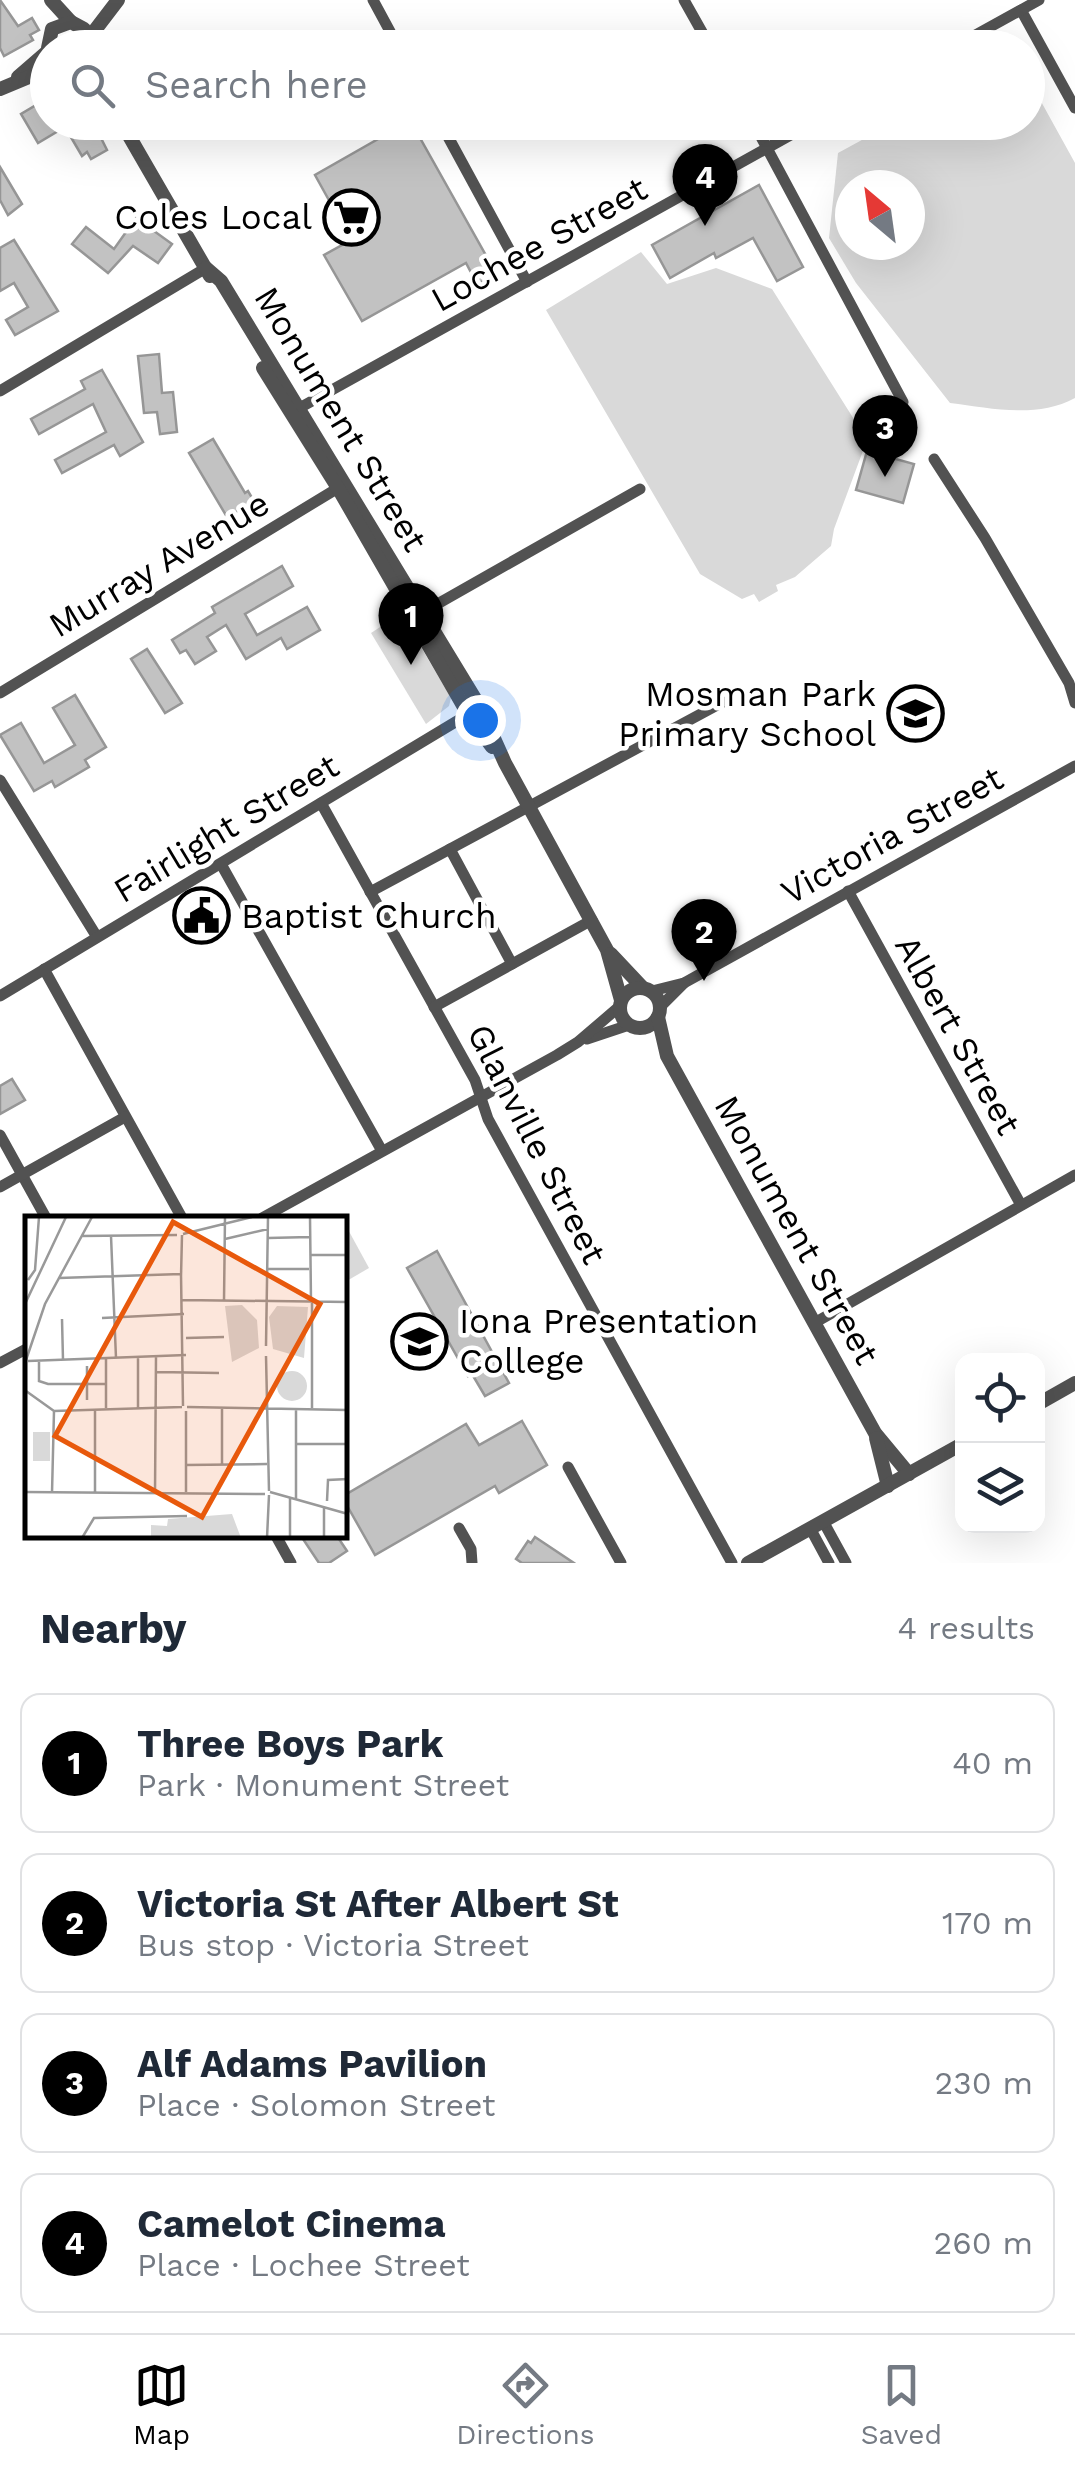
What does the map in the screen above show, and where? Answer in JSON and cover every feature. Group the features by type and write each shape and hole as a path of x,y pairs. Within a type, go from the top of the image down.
{"street":[{"path":"49,0 80,30"},
{"path":"49,0 52,30"},
{"path":"373,0 389,30"},
{"path":"684,0 700,30"},
{"path":"985,30 1039,0"},
{"path":"52,30 58,24 75,23 116,2"},
{"path":"97,30 116,2"},
{"path":"1004,2 1027,30"},
{"path":"1045,60 1075,108"},
{"path":"5,87 30,65"},
{"path":"5,87 30,77"},
{"name":"Monument Street","path":"131,140 206,268 221,281 505,763 607,950 620,1003"},
{"path":"450,140 527,282"},
{"path":"763,140 903,402"},
{"name":"Lochee Street","path":"295,410 782,140"},
{"path":"0,391 206,268"},
{"path":"934,459 985,538 1068,683 1075,703"},
{"name":"Murray Avenue","path":"0,693 342,485"},
{"path":"418,615 640,489"},
{"path":"370,892 723,702"},
{"name":"Fairlight Street","path":"0,996 474,710"},
{"name":"Victoria Street","path":"659,1012 684,983 1075,766"},
{"path":"0,780 96,937"},
{"name":"Glanville Street","path":"320,803 434,1007 481,1097 488,1120 732,1563"},
{"path":"450,849 512,964"},
{"path":"221,864 382,1151"},
{"name":"Albert Street","path":"848,891 1020,1205"},
{"path":"434,1007 592,920"},
{"name":"Monument Street","path":"607,950 647,989"},
{"path":"44,969 181,1216"},
{"name":"Victoria Street","path":"647,989 684,983"},
{"path":"266,1216 578,1042 630,990 647,989 659,1012 650,1026 578,1042"},
{"path":"620,1003 622,1017 634,1027"},
{"name":"Monument Street","path":"659,1012 668,1056 875,1432 909,1474"},
{"name":"Monument Street","path":"634,1027 668,1056"},
{"path":"0,1187 125,1117"},
{"path":"0,1135 45,1216"},
{"path":"816,1322 1075,1175"},
{"path":"0,1363 25,1350"},
{"path":"1045,1400 1075,1383"},
{"name":"Monument Street","path":"875,1432 888,1486"},
{"path":"748,1563 955,1448"},
{"path":"568,1466 621,1563"},
{"path":"817,1525 829,1563"},
{"path":"817,1525 846,1563"},
{"path":"459,1528 472,1563"},
{"path":"277,1538 291,1563"}],"shaded area":[{"path":"1045,109 1075,163 1075,398 1029,410 950,403 842,260 925,260 925,170 836,170 838,153 862,140 1045,140"},
{"path":"835,181 835,248 829,238"},
{"path":"641,252 667,284 716,268 772,289 867,440 831,546 759,602 754,594 742,599 700,574 546,310"},
{"path":"394,618 405,620 451,698 449,706 426,724 371,633"},
{"path":"348,1230 369,1268 348,1280"}],"building":[{"path":"0,0 18,26 32,18 39,30 30,30 30,42 4,56 0,48"},
{"path":"30,109 30,129 21,114"},
{"path":"73,140 102,140 107,150 91,159 87,152 82,156"},
{"path":"376,140 421,140 497,275 477,284 466,263 362,321 324,255 351,240 315,175"},
{"path":"0,167 22,204 8,215 0,200"},
{"path":"759,185 803,267 777,281 753,238 716,258 714,253 670,278 652,245"},
{"path":"136,218 172,244 158,263 133,246 108,273 72,244 86,227 114,249"},
{"path":"14,240 58,311 15,335 6,320 28,307 14,283 0,291 0,248"},
{"path":"159,354 162,393 173,392 177,432 160,434 157,412 144,413 138,356"},
{"path":"102,370 143,442 120,456 114,445 62,473 55,460 106,432 93,404 39,434 31,419 85,389 81,381"},
{"path":"213,439 245,493 248,491 254,501 227,517 189,453"},
{"path":"867,451 914,464 903,503 856,490"},
{"path":"282,566 293,586 245,614 257,635 307,607 320,630 287,649 281,638 246,659 226,625 207,637 216,651 195,664 186,650 180,653 172,640 215,613 212,607"},
{"path":"147,649 182,703 165,713 131,659"},
{"path":"75,695 106,747 85,760 89,767 55,787 52,781 34,791 0,735 21,723 44,763 75,745 53,708"},
{"path":"12,1079 25,1100 0,1114 0,1086"},
{"path":"437,1251 509,1383 485,1396 472,1374 468,1376 407,1268"},
{"path":"522,1421 547,1465 499,1493 495,1486 375,1555 348,1507 348,1493 466,1424 479,1445"},
{"path":"535,1537 574,1563 522,1563 516,1559"},
{"path":"302,1538 338,1538 347,1551 329,1563 319,1563"}],"place":[{"name":"Coles Local","path":"351,217"},
{"name":"Camelot Cinema","path":"705,226"},
{"name":"Alf Adams Pavilion","path":"885,477"},
{"name":"Three Boys Park","path":"411,665"},
{"name":"Mosman Park Primary School","path":"915,714"},
{"name":"Baptist Church","path":"202,916"},
{"name":"Victoria St After Albert St","path":"704,981"},
{"name":"Iona Presentation College","path":"420,1341"}]}
